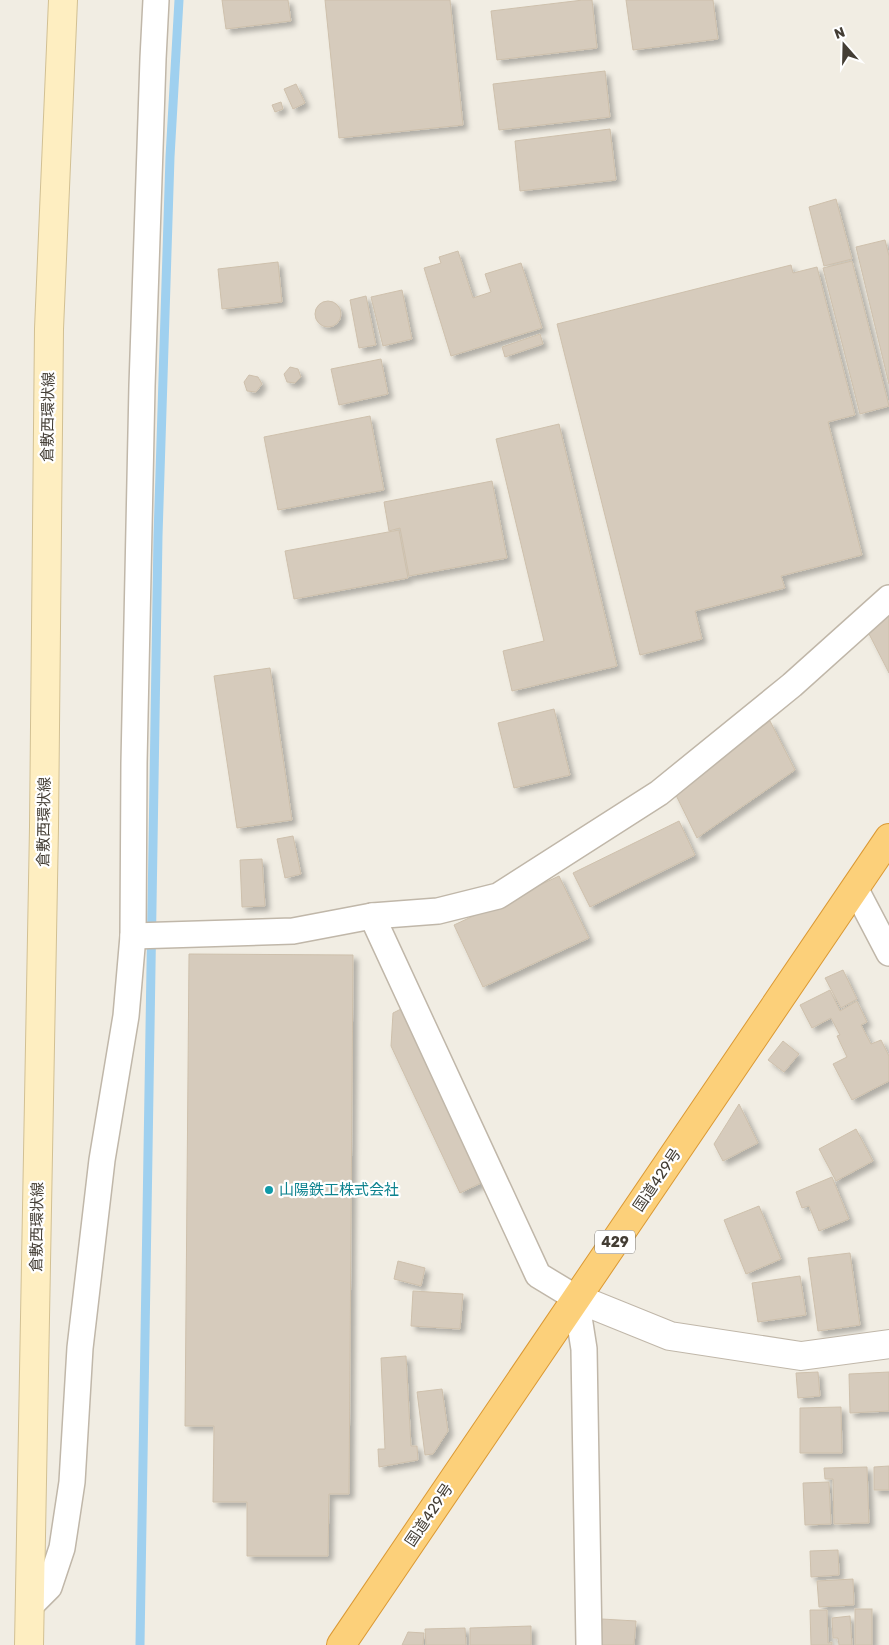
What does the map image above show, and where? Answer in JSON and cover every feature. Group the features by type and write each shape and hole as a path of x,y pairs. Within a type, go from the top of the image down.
{"highway":[{"name":"国道429号","path":"341,1645 889,838"}],"main road":[{"name":"倉敷西環状線","path":"29,1645 44,826 49,329 63,0"}],"street":[{"path":"31,1606 49,1587 62,1548 72,1482 80,1348 102,1160 126,1016 146,935 134,754 141,396 156,0"},
{"path":"146,935 293,931 372,916 438,911 498,896 659,793 792,686 889,598"},
{"path":"855,888 889,953"},
{"path":"372,916 538,1275 576,1298 670,1336 801,1356 889,1344"},
{"path":"576,1298 584,1349 589,1645"}],"building":[{"path":"222,0 288,0 291,21 226,29"},
{"path":"325,0 450,0 463,125 339,138"},
{"path":"592,0 597,48 497,60 491,11"},
{"path":"626,0 713,0 718,39 633,50"},
{"path":"605,71 610,117 499,130 493,84"},
{"path":"296,84 305,103 293,109 284,89"},
{"path":"281,102 283,109 275,112 272,105"},
{"path":"610,129 616,180 520,191 515,141"},
{"path":"836,199 852,259 824,266 809,207"},
{"path":"885,240 889,256 889,384 856,247"},
{"path":"458,251 473,298 491,292 485,274 521,263 542,328 451,356 424,268 441,263 439,257"},
{"path":"852,261 889,406 860,414 823,268"},
{"path":"278,262 282,302 222,309 218,269"},
{"path":"791,265 793,273 817,267 855,415 828,422 862,555 781,576 785,588 695,611 702,639 640,655 557,324"},
{"path":"402,290 412,339 383,346 371,297"},
{"path":"366,296 376,345 359,348 350,300"},
{"path":"328,301 337,305 341,314 337,323 328,327 319,323 315,314 319,305"},
{"path":"540,334 543,344 505,357 502,347"},
{"path":"381,359 388,394 339,405 331,369"},
{"path":"290,367 298,369 301,377 295,383 287,382 284,374"},
{"path":"249,375 258,377 262,384 256,392 247,391 244,382"},
{"path":"370,416 384,490 278,510 264,437"},
{"path":"559,424 617,666 512,691 503,651 544,641 496,439"},
{"path":"492,481 507,558 409,576 400,528 389,531 384,502"},
{"path":"399,530 408,578 294,599 285,551"},
{"path":"889,607 889,673 866,628"},
{"path":"270,668 292,820 237,828 214,676"},
{"path":"554,709 570,775 514,788 498,723"},
{"path":"770,721 795,770 697,838 673,789"},
{"path":"679,821 695,855 590,907 573,873"},
{"path":"293,836 301,874 285,878 277,839"},
{"path":"262,859 265,906 242,907 240,860"},
{"path":"559,876 589,938 483,987 454,925"},
{"name":"山陽鉄工株式会社","path":"189,954 353,955 349,1494 329,1494 328,1556 247,1556 247,1502 213,1502 214,1426 185,1426"},
{"path":"843,970 857,999 841,1008 825,978"},
{"path":"830,990 840,1011 857,1001 867,1022 861,1025 871,1044 881,1040 889,1056 889,1081 852,1100 833,1064 847,1057 837,1036 840,1035 831,1018 812,1028 800,1005"},
{"path":"401,1009 483,1182 460,1193 391,1046 393,1013"},
{"path":"783,1041 799,1054 784,1072 768,1060"},
{"path":"739,1104 758,1143 723,1161 714,1144"},
{"path":"856,1129 873,1161 836,1181 819,1149"},
{"path":"832,1177 849,1219 819,1231 809,1206 802,1208 796,1192"},
{"path":"759,1206 781,1259 746,1274 724,1220"},
{"path":"850,1253 860,1325 818,1331 808,1258"},
{"path":"398,1261 425,1268 421,1286 394,1279"},
{"path":"800,1276 806,1315 758,1322 752,1283"},
{"path":"413,1291 463,1294 460,1329 411,1326"},
{"path":"406,1356 411,1446 417,1446 418,1460 379,1467 378,1449 385,1449 381,1358"},
{"path":"818,1372 820,1396 798,1398 796,1373"},
{"path":"889,1372 889,1411 850,1413 849,1374"},
{"path":"442,1389 448,1431 433,1454 425,1455 417,1392"},
{"path":"841,1407 842,1453 800,1453 800,1408"},
{"path":"889,1466 889,1490 874,1490 874,1467"},
{"path":"867,1467 869,1523 834,1524 833,1479 825,1479 824,1468"},
{"path":"829,1482 831,1524 805,1525 803,1483"},
{"path":"838,1550 839,1575 811,1577 810,1551"},
{"path":"853,1579 854,1605 819,1607 817,1581"},
{"path":"855,1609 872,1609 872,1645 855,1645"},
{"path":"810,1610 827,1610 828,1643 832,1642 832,1645 811,1645"},
{"path":"850,1616 852,1645 839,1645 838,1638 833,1638 832,1618"},
{"path":"602,1619 636,1621 634,1645 600,1645"},
{"path":"531,1626 531,1645 470,1645 470,1628"},
{"path":"465,1628 466,1645 426,1645 425,1629"},
{"path":"408,1632 424,1633 423,1645 402,1645"}],"waterway":[{"path":"140,1645 158,536 170,157 179,0"}],"place":[{"name":"山陽鉄工株式会社","path":"269,1190"}]}
